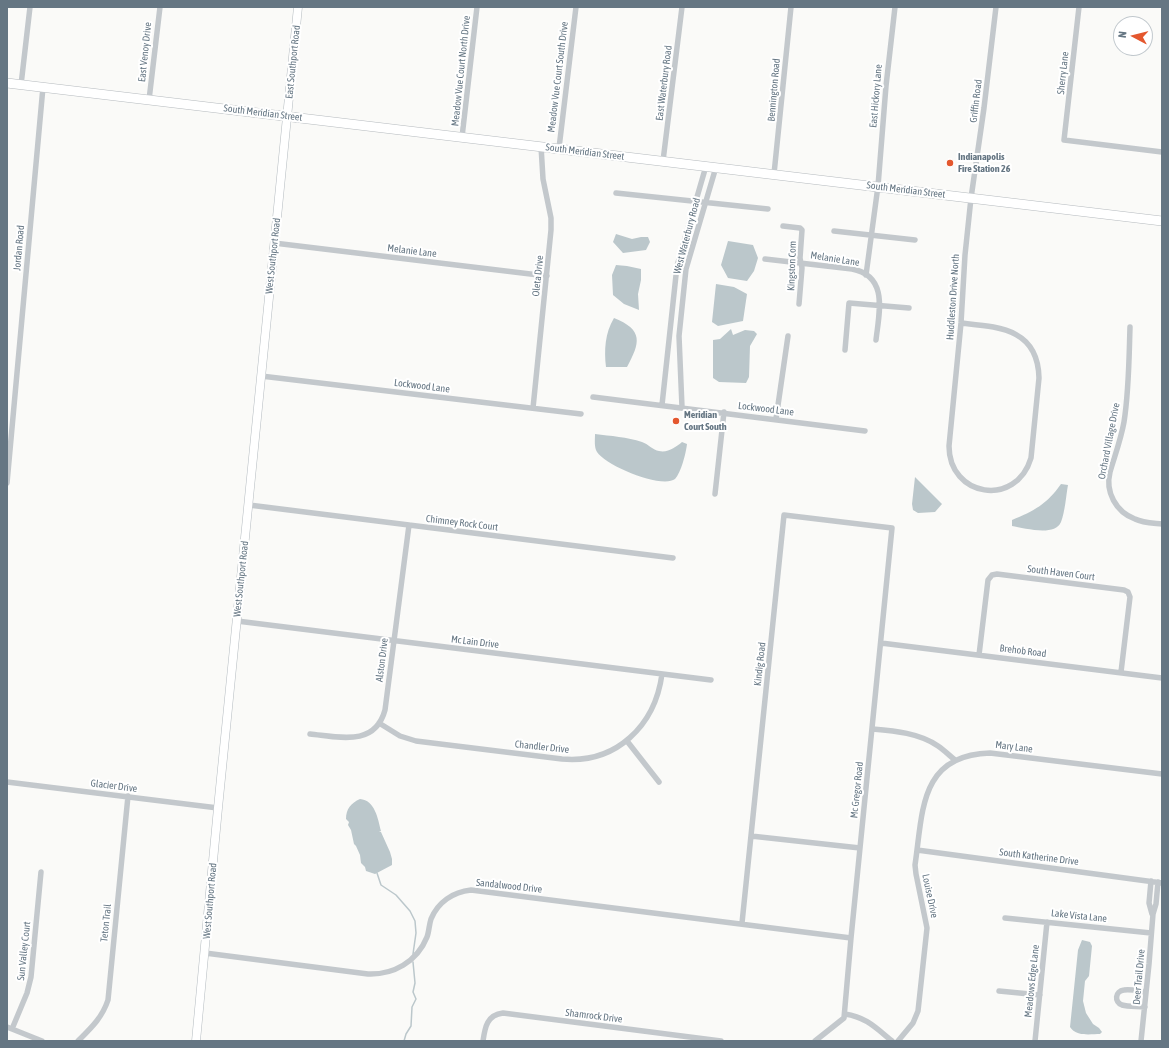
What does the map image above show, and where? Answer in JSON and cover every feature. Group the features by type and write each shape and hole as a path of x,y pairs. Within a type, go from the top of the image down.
{"main road":[{"name":"East Southport Road","path":"287,116 298,7"},
{"name":"South Meridian Street","path":"7,83 1162,221"},
{"name":"West Southport Road","path":"196,1041 287,116"}],"street":[{"path":"21,85 30,7"},
{"name":"East Venoy Drive","path":"149,100 160,7"},
{"name":"Meadow Vue Court North Drive","path":"462,137 477,7"},
{"name":"Meadow Vue Court South Drive","path":"559,148 576,7"},
{"name":"East Waterbury Road","path":"663,161 682,7"},
{"name":"Bennington Road","path":"774,174 791,7"},
{"name":"East Hickory Lane","path":"866,275 878,186 886,86 895,7"},
{"name":"Griffin Road","path":"971,198 984,108 996,7"},
{"name":"Sherry Lane","path":"1079,7 1064,140 1162,152"},
{"name":"Jordan Road","path":"7,483 43,87"},
{"name":"Oleta Drive","path":"534,408 551,223 543,179 541,146"},
{"name":"West Waterbury Road","path":"662,405 677,266 706,166"},
{"name":"West Waterbury Road","path":"682,407 678,336 686,270 716,167"},
{"path":"616,193 768,209"},
{"name":"Huddleston Drive North","path":"961,323 1001,328 1017,335 1027,343 1037,360 1039,373 1031,458 1026,472 1007,488 987,490 967,483 952,466 949,454 971,198"},
{"name":"Kingston Com","path":"783,226 802,229 800,258 802,268 799,304"},
{"path":"834,231 915,240"},
{"name":"Melanie Lane","path":"274,244 547,276"},
{"name":"Melanie Lane","path":"765,260 852,269 866,275 874,282 878,288 880,296 876,340"},
{"path":"845,350 849,303 909,308"},
{"name":"Orchard Village Drive","path":"1130,327 1124,422 1110,473 1109,487 1114,502 1126,515 1137,520 1162,524"},
{"path":"776,419 788,336"},
{"name":"Lockwood Lane","path":"261,376 581,414"},
{"name":"Lockwood Lane","path":"593,397 724,412 865,431"},
{"path":"715,494 724,412"},
{"name":"Chimney Rock Court","path":"249,505 672,558"},
{"name":"Kindig Road","path":"742,923 784,515 892,528"},
{"name":"Alston Drive","path":"379,723 385,710 409,525"},
{"name":"Mc Gregor Road","path":"845,1014 851,938 892,528"},
{"name":"South Haven Court","path":"979,655 988,580 992,575 997,574 1124,590 1128,592 1130,597 1121,672"},
{"name":"Mc Lain Drive","path":"237,621 711,680"},
{"name":"Brehob Road","path":"881,643 1162,678"},
{"name":"Chandler Drive","path":"379,723 400,736 416,741 565,760 582,759 599,756 615,749 639,729 648,717 656,701 660,690 662,674"},
{"path":"310,734 348,738 356,737 370,732 379,723"},
{"path":"872,729 904,732 923,738 939,746 956,760"},
{"path":"627,740 659,782"},
{"name":"Mary Lane","path":"956,760 977,754 990,753 1162,774"},
{"name":"Louise Drive","path":"898,1041 913,1023 918,1011 927,928 916,874 917,850 924,804 928,789 938,774 956,760"},
{"name":"Glacier Drive","path":"7,782 218,808"},
{"name":"Teton Trail","path":"78,1041 96,1024 108,1000 128,796"},
{"path":"751,836 860,848"},
{"name":"South Katherine Drive","path":"917,850 1160,882"},
{"name":"Sun Valley Court","path":"10,1028 27,993 31,977 41,872"},
{"path":"1151,881 1148,903 1152,914"},
{"path":"1152,914 1156,904 1160,882"},
{"name":"Sandalwood Drive","path":"205,953 368,974 388,972 402,966 417,954 427,937 433,915 442,903 454,895 471,890 742,923 851,938"},
{"name":"Deer Trail Drive","path":"1141,1041 1152,914"},
{"name":"Lake Vista Lane","path":"1005,918 1151,932"},
{"name":"Meadows Edge Lane","path":"1035,1041 1047,922"},
{"path":"1145,1007 1123,1005 1117,1000 1117,994 1119,991 1123,990 1146,992"},
{"path":"998,991 1040,995"},
{"name":"Shamrock Drive","path":"483,1041 486,1023 494,1016 503,1013 721,1041"},
{"path":"815,1041 844,1018 845,1014 867,1021 892,1041"},
{"path":"10,1028 42,1041"}],"shaded area":[{"path":"616,234 632,239 648,237 650,242 646,250 623,253 613,242"},
{"path":"728,241 753,245 758,258 754,271 747,281 728,278 721,265"},
{"path":"616,265 641,269 641,280 638,294 639,310 624,304 613,295 612,275"},
{"path":"716,284 734,287 747,294 743,321 718,326 712,322"},
{"path":"614,318 631,327 637,338 635,351 627,367 606,367 606,342"},
{"path":"731,329 733,335 745,330 754,331 757,334 750,346 749,377 746,383 719,382 713,378 713,340 720,339"},
{"path":"595,434 636,440 662,451 672,449 682,442 687,444 681,468 675,479 659,481 647,479 634,474 611,464 602,458 596,450"},
{"path":"915,477 942,504 935,512 918,513 913,510 912,504"},
{"path":"1061,484 1068,485 1064,514 1058,527 1046,530 1031,530 1012,526 1012,520 1040,506 1051,497"},
{"path":"360,799 369,803 375,811 381,831 379,832 381,832 392,859 392,865 375,874 366,871 365,867 361,863 360,855 354,844 351,830 348,825 349,822 346,819 347,812 350,807 354,802"},
{"path":"1082,940 1090,942 1092,946 1089,976 1085,981 1083,1001 1086,1013 1093,1024 1102,1032 1100,1034 1080,1034 1070,1027 1078,950"}],"waterway":[{"path":"377,873 381,885 396,895 410,911 415,921 416,933 413,954"},
{"path":"404,1041 411,1026 412,1007 416,999 413,992 415,983 413,962"}],"place":[{"name":"Indianapolis Fire Station 26","path":"950,163"},
{"name":"Meridian Court South","path":"676,421"}]}
